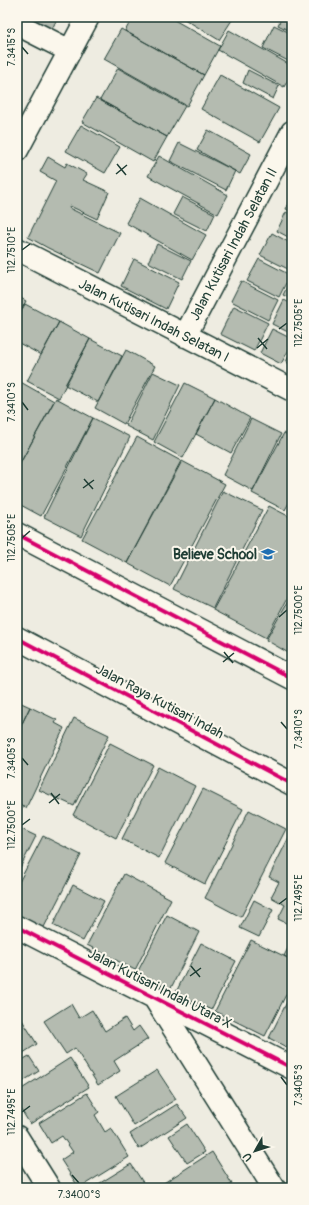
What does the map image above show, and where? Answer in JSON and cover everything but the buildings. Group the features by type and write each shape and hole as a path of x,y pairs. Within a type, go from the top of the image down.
{"street":[{"path":"17,150 88,17"},
{"path":"17,24 70,51"},
{"name":"Jalan Kutisari Indah Selatan II","path":"185,336 292,132"},
{"name":"Jalan Kutisari Indah Selatan I","path":"17,250 292,390"},
{"path":"17,534 292,678"},
{"name":"Jalan Raya Kutisari Indah","path":"17,638 292,784"},
{"name":"Jalan Kutisari Indah Utara X","path":"17,927 292,1068"},
{"path":"153,996 274,1188"},
{"path":"17,1137 49,1188"}],"cycle path":[{"path":"17,534 292,678"},
{"path":"17,638 292,784"},
{"path":"17,927 292,1068"}],"place":[{"name":"Believe School","path":"268,554"}]}
